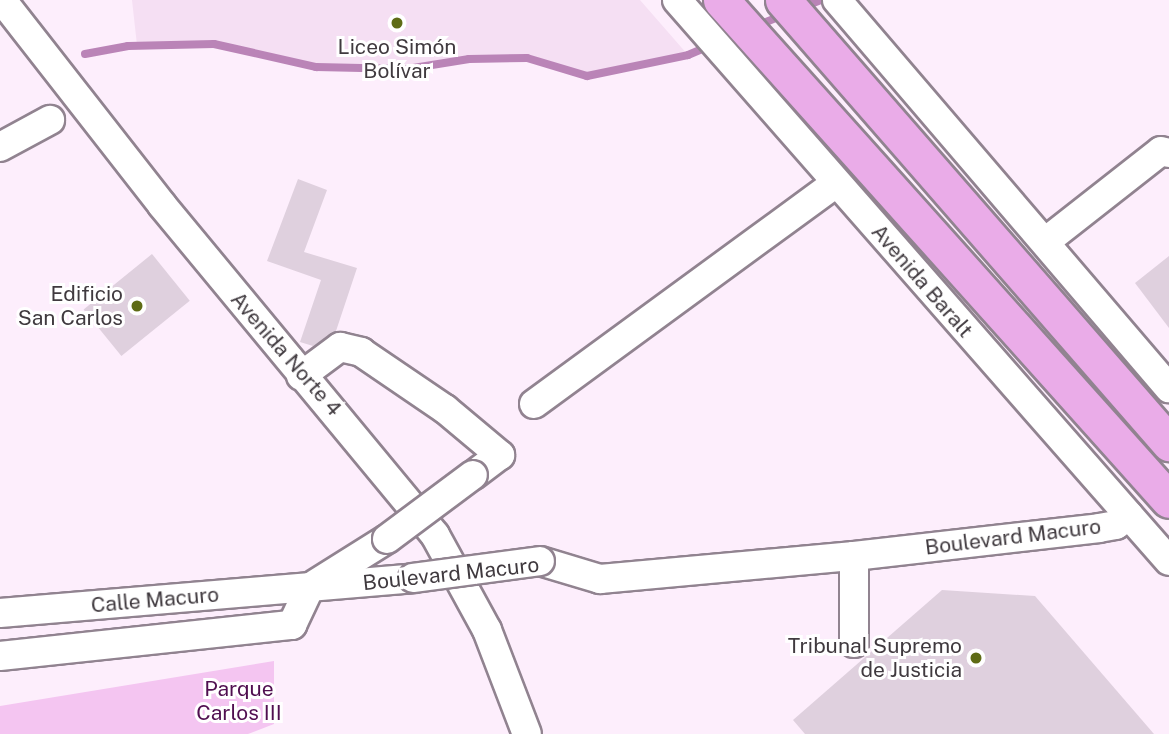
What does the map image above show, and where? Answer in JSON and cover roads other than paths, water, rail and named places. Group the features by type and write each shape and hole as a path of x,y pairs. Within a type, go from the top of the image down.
{"main road":[{"name":"Avenida Baralt","path":"721,0 1169,500"},
{"path":"783,0 1169,443"}],"street":[{"name":"Avenida Norte 4","path":"2,0 152,193 301,376 396,484 446,552 487,630 527,734"},
{"name":"Avenida Baralt","path":"677,0 1169,561"},
{"path":"836,0 1169,388"},
{"path":"0,147 50,120"},
{"path":"1045,242 1161,151 1169,153"},
{"path":"534,404 836,183"},
{"path":"0,656 292,625 310,587 387,539 500,455 445,409 361,352 340,347 301,376"},
{"name":"Boulevard Macuro","path":"310,587 413,578 540,561 600,579 854,556 1099,528 1116,525 1129,515"},
{"path":"854,556 854,643"},
{"name":"Calle Macuro","path":"0,613 310,587"}],"waterway":[{"path":"801,8 821,0"},
{"path":"756,26 783,15"},
{"path":"85,54 128,46 214,44 316,67 407,69 469,59 527,58 587,76 688,55 709,46"}],"place":[{"name":"Liceo Simón Bolívar","path":"397,23"},
{"name":"Edificio San Carlos","path":"137,306"},
{"name":"Tribunal Supremo de Justicia","path":"976,658"}],"park label":[{"name":"Parque Carlos III","path":"239,701"}]}
